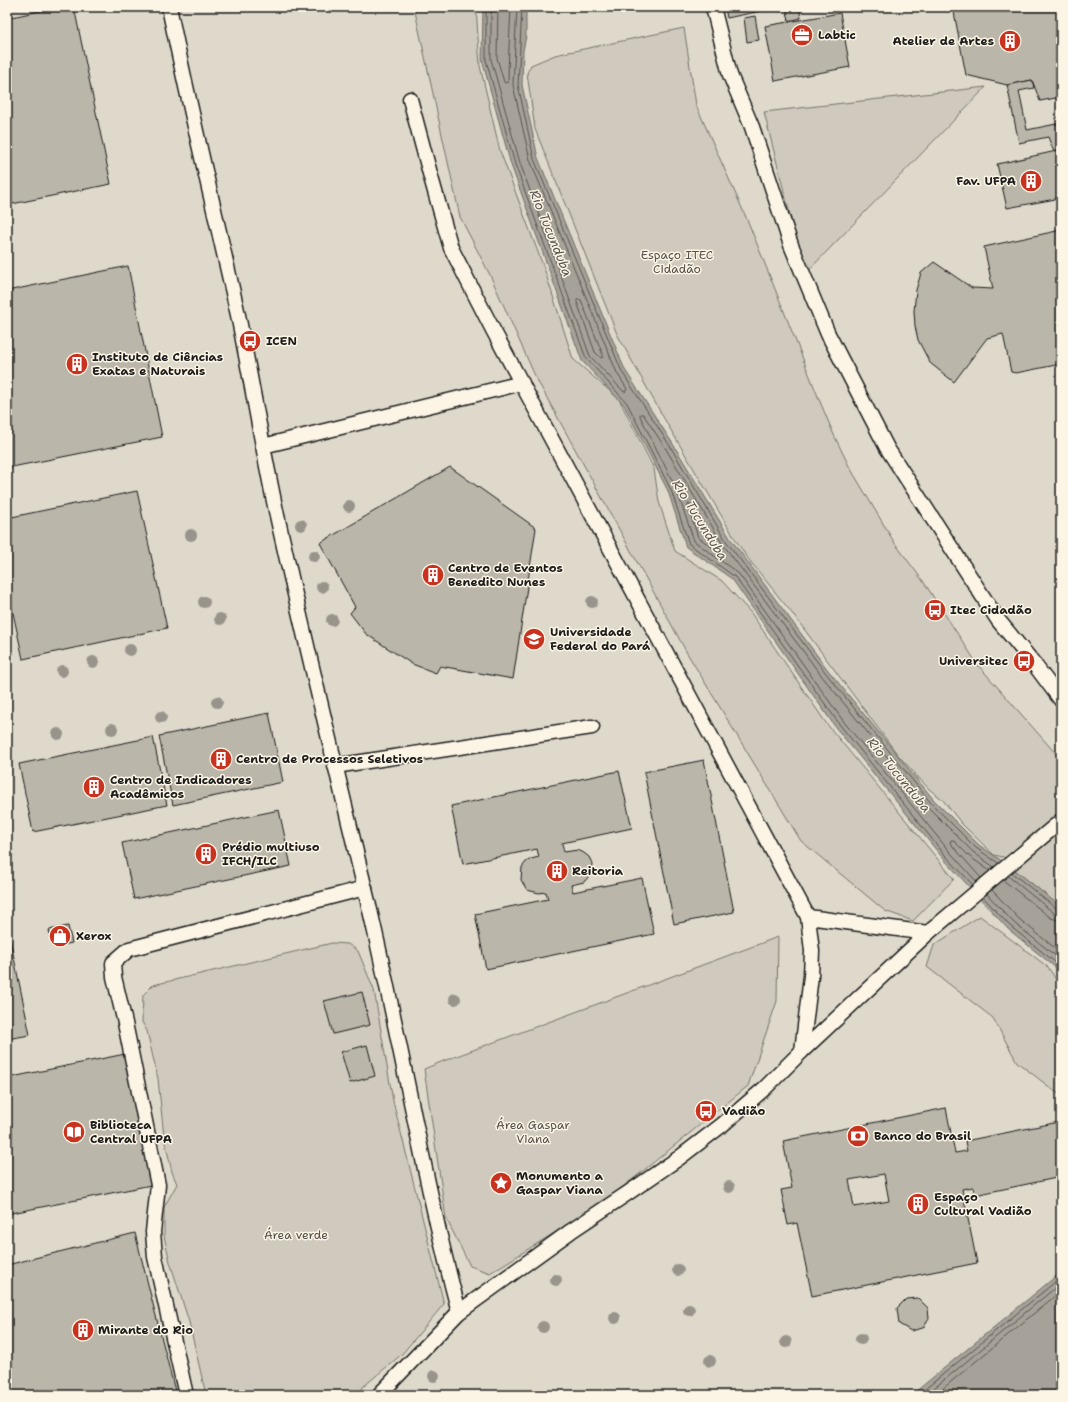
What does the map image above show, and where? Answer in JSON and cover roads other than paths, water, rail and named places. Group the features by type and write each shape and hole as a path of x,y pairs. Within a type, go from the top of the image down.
{"lane":[{"path":"169,7 191,113 244,345 278,519 364,888 430,1195 459,1312"},
{"path":"713,7 730,74 752,127 791,245 828,334 886,448 998,620 1061,700"},
{"path":"410,99 451,248 808,917 812,951 811,976 802,1051"},
{"path":"263,446 522,383"},
{"path":"335,766 592,727"},
{"path":"379,1395 459,1312 571,1231 711,1134 765,1088 802,1051 928,933 1061,821"},
{"path":"186,1395 155,1257 152,1232 158,1185 125,1023 114,977 113,964 129,949 364,888"},
{"path":"808,917 928,933"}],"water":[{"name":"Rio Tucunduba","path":"483,7 526,7 526,36 523,51 522,85 538,158 625,370 673,444 730,538 828,670 934,800 979,845 1015,870 1061,907 1061,972 1008,929 942,857 836,728 732,579 686,547 668,491 624,405 582,361 511,165 482,60"},
{"path":"1061,1272 1061,1395 911,1395 915,1392"}],"place":[{"name":"Labtic","path":"802,35"},
{"name":"Atelier de Artes","path":"1010,41"},
{"name":"Fav. UFPA","path":"1031,181"},
{"name":"ICEN","path":"250,341"},
{"name":"Instituto de Ciências Exatas e Naturais","path":"77,364"},
{"name":"Centro de Eventos Benedito Nunes","path":"433,575"},
{"name":"Itec Cidadão","path":"935,610"},
{"name":"Universidade Federal do Pará","path":"534,639"},
{"name":"Universitec","path":"1024,661"},
{"name":"Centro de Processos Seletivos","path":"221,759"},
{"name":"Centro de Indicadores Acadêmicos","path":"94,787"},
{"name":"Prédio multiuso IFCH/ILC","path":"206,854"},
{"name":"Reitoria","path":"557,871"},
{"name":"Xerox","path":"60,936"},
{"name":"Vadião","path":"706,1111"},
{"name":"Biblioteca Central UFPA","path":"74,1132"},
{"name":"Banco do Brasil","path":"858,1136"},
{"name":"Monumento a Gaspar Viana","path":"501,1183"},
{"name":"Espaço Cultural Vadião","path":"918,1204"},
{"name":"Mirante do Rio","path":"83,1330"}],"park label":[{"name":"Espaço ITEC Cidadão","path":"677,262"},
{"name":"Área Gaspar Viana","path":"533,1132"},
{"name":"Área verde","path":"296,1235"}]}
